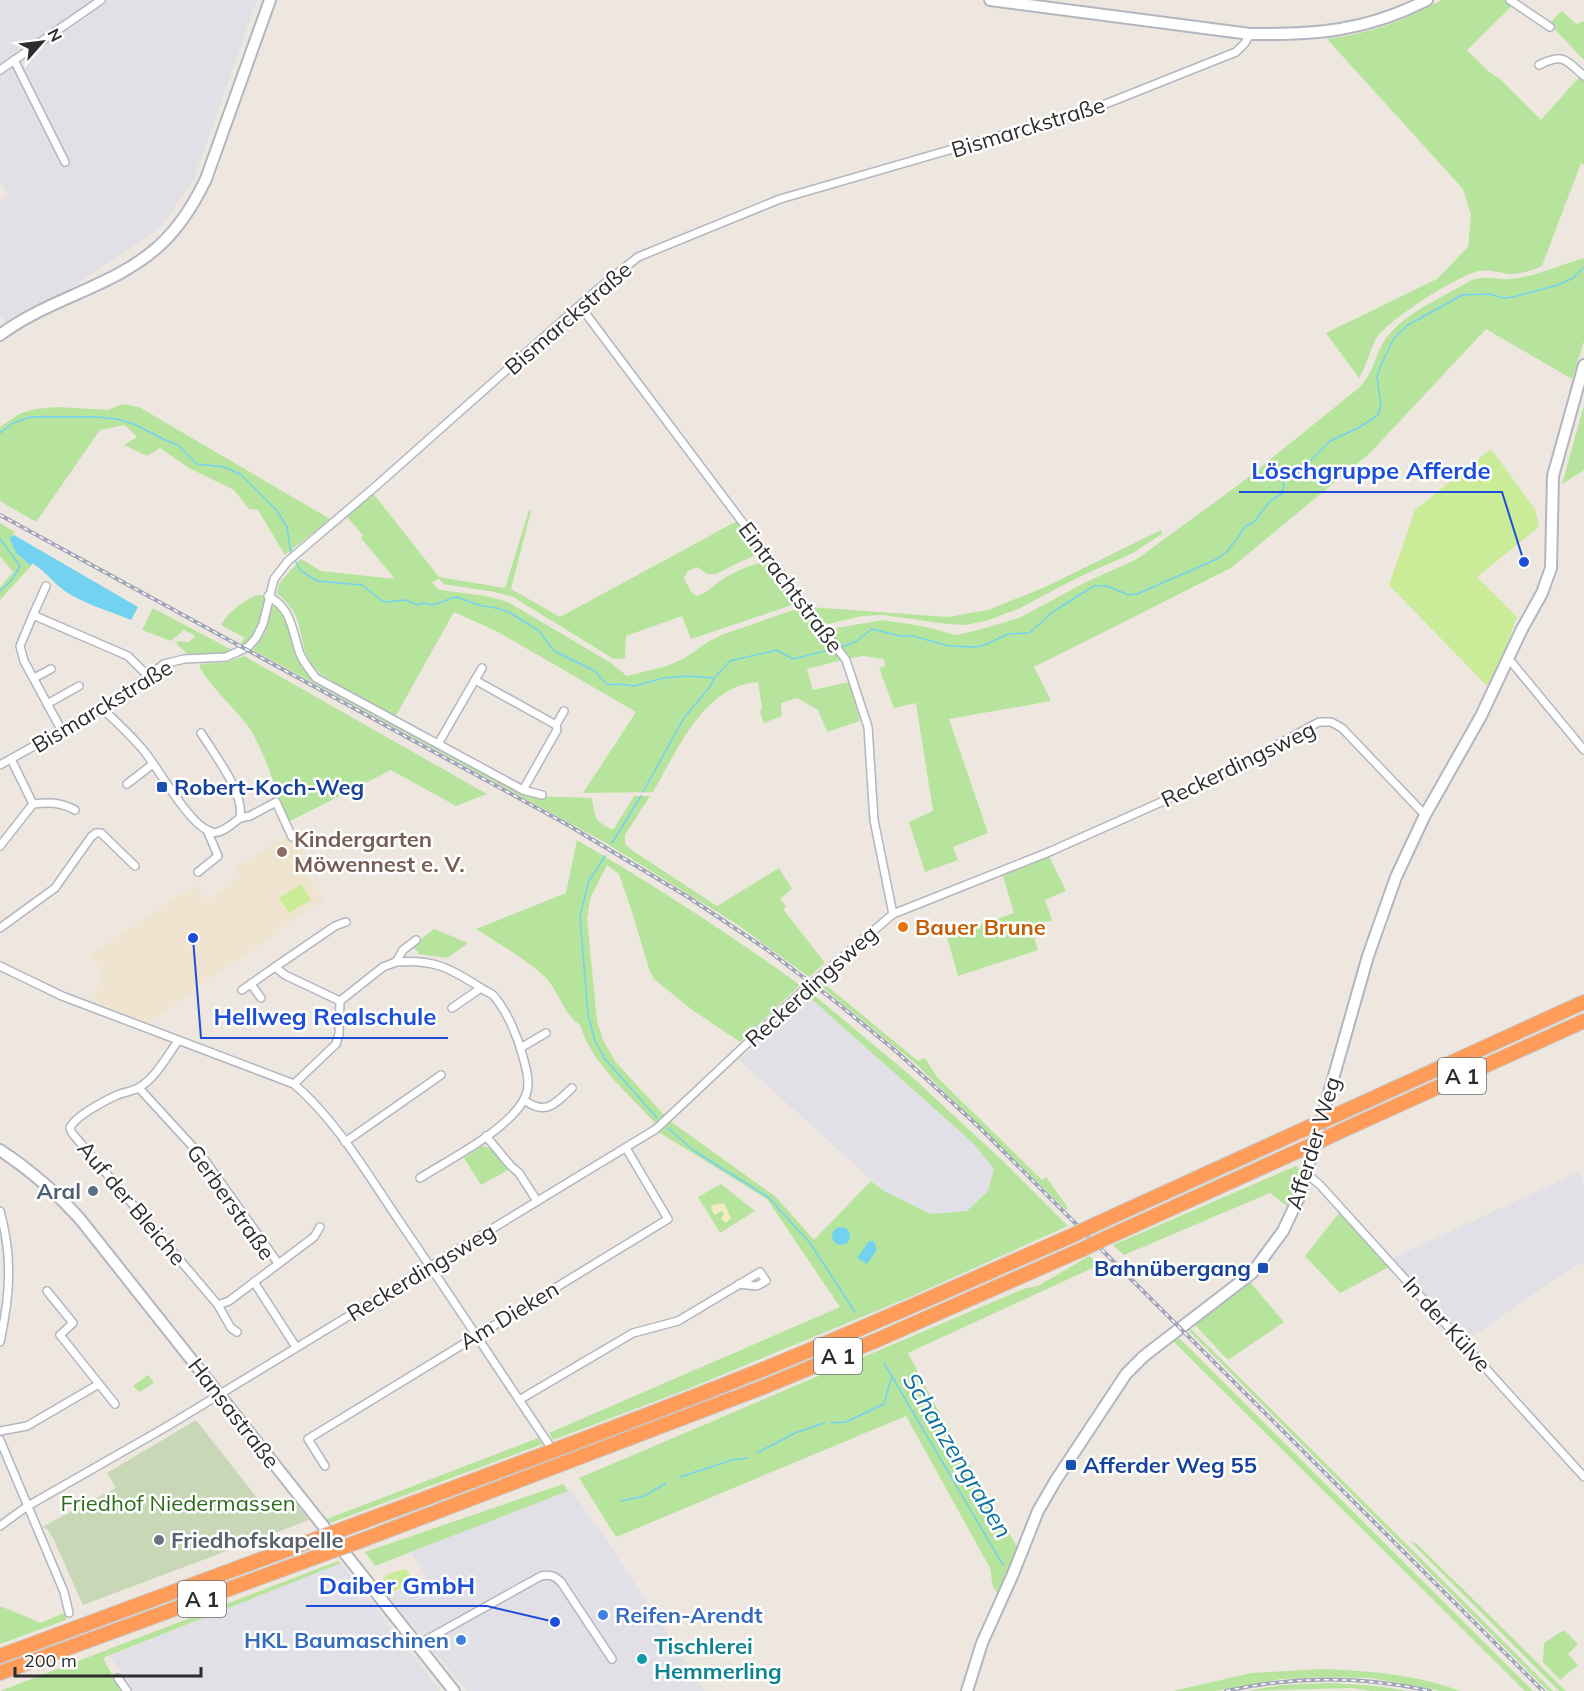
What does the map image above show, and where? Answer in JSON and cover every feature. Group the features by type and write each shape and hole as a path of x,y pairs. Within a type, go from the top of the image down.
{"highway":[{"name":"A 1","path":"0,1656 579,1442 785,1360 1071,1236 1584,1002"},
{"name":"A 1","path":"0,1673 588,1455 877,1340 1083,1249 1584,1020"}],"main road":[{"path":"0,335 35,312 101,282 138,262 159,246 177,227 194,203 206,179 270,0"},
{"path":"990,0 1250,34 1334,31 1396,15 1427,0"},
{"name":"Afferder Weg","path":"967,1691 982,1643 1038,1511 1056,1480 1131,1368 1168,1337 1238,1285 1260,1264 1291,1216 1307,1174 1378,924 1396,877 1425,815 1481,716 1522,629 1542,593 1551,568 1553,476 1584,365"},
{"name":"Hansastraße","path":"0,1150 30,1170 68,1206 454,1691"}],"street":[{"path":"0,70 101,0"},
{"path":"1510,0 1550,27"},
{"name":"Bismarckstraße","path":"0,765 102,708 171,662 184,659 226,657 252,644 259,632 274,579 288,561 638,257 780,199 1098,107 1236,52 1245,44 1250,34"},
{"path":"1539,65 1554,58 1562,58 1584,76"},
{"path":"14,60 64,162"},
{"name":"Eintrachtstraße","path":"580,306 846,660 868,727 874,820 893,914"},
{"path":"46,586 20,646 24,661 62,730"},
{"path":"268,596 278,602 287,613 304,663 316,678 523,790 542,795"},
{"path":"33,615 128,656 148,676"},
{"path":"1508,658 1584,750"},
{"path":"438,744 482,668"},
{"path":"33,678 51,669"},
{"path":"475,680 556,725"},
{"path":"47,704 79,686"},
{"path":"102,708 144,751 174,795 207,830 218,856 198,872"},
{"path":"523,790 564,711"},
{"name":"Reckerdingsweg","path":"0,1526 26,1507 220,1395 659,1127 804,990 893,914 1030,861 1195,787 1318,722 1331,722 1342,728 1425,815"},
{"path":"201,733 228,777 242,810 240,818"},
{"path":"11,759 33,804"},
{"path":"127,784 153,764"},
{"path":"207,830 219,833 240,818 250,816 276,802 292,837"},
{"path":"0,846 33,804 61,803 75,810"},
{"path":"0,928 56,888 96,833 100,833 135,866"},
{"path":"242,990 335,926 346,922"},
{"path":"396,962 403,950 416,940"},
{"path":"294,1084 336,1044 339,1034 340,1001 382,967 396,962 417,961 447,967 491,994 501,1007 522,1047 528,1090 524,1100 507,1120 420,1178"},
{"path":"0,966 45,989 294,1084 322,1112 345,1142 548,1443"},
{"path":"275,967 285,975 340,1001"},
{"path":"251,984 261,998"},
{"path":"452,1008 481,988"},
{"path":"522,1047 546,1033"},
{"name":"Auf der Bleiche","path":"178,1041 155,1073 139,1088 103,1102 73,1122 70,1128 218,1305 231,1328 237,1332"},
{"path":"345,1142 441,1075"},
{"name":"Gerberstraße","path":"139,1088 204,1159 278,1263 254,1282 296,1347"},
{"path":"524,1100 540,1109 559,1101 572,1088"},
{"path":"486,1136 519,1173 537,1201"},
{"name":"Am Dieken","path":"325,1466 308,1439 668,1219 626,1148"},
{"name":"In der Külve","path":"1307,1174 1327,1192 1584,1477"},
{"path":"0,1211 10,1286 0,1342"},
{"path":"278,1263 314,1237 320,1227"},
{"path":"218,1305 229,1301 254,1282"},
{"path":"519,1400 633,1333 678,1322 739,1284"},
{"path":"47,1291 73,1323 60,1335 115,1404"},
{"path":"0,1431 27,1426 99,1384"},
{"path":"0,1440 26,1507 64,1592 69,1613"},
{"path":"417,1644 548,1574 561,1582 612,1659"},
{"path":"118,1678 127,1691"}],"shaded area":[{"path":"0,0 257,0 194,179 162,226 63,293 5,322 0,314 0,201 8,196 0,182"},
{"path":"288,835 320,869 309,876 324,900 147,1024 92,1004 103,974 90,956 196,885 208,901 241,875 234,868"},
{"path":"806,994 973,1143 994,1169 988,1191 968,1211 931,1214 884,1191 739,1060"},
{"path":"1579,1172 1584,1186 1584,1262 1570,1269 1466,1341 1393,1258"},
{"path":"571,1490 705,1691 467,1691 389,1597 426,1576 411,1552"},
{"path":"341,1563 440,1691 133,1691 110,1656"}],"green space":[{"path":"1442,0 1505,0 1513,5 1467,50 1541,120 1580,76 1584,79 1584,165 1581,163 1542,266 1515,274 1479,271 1440,290 1407,311 1382,331 1376,339 1359,378 1326,333 1437,279 1468,247 1471,215 1463,189 1327,39 1357,34 1386,25"},
{"path":"1562,11 1576,24 1584,21 1584,60 1549,23"},
{"path":"1584,258 1584,341 1572,379 1486,329 1370,453 1231,568 1034,667 1051,701 949,719 988,833 953,847 958,860 925,872 909,822 933,811 916,703 894,708 879,668 885,666 884,659 863,656 847,659 829,632 831,629 883,620 927,627 955,635 1019,618 1086,582 1137,559 1241,483 1360,387 1368,376 1387,337 1415,312 1472,280 1519,278"},
{"path":"122,404 139,407 330,519 285,555 258,510 249,509 234,490 189,468 160,448 147,456 124,445 137,437 125,425 100,430 36,522 0,501 0,427 19,414 35,409 58,407 108,410"},
{"path":"1584,405 1584,470 1562,484"},
{"path":"1491,449 1535,509 1539,527 1477,577 1517,617 1506,648 1487,686 1389,585 1415,510"},
{"path":"372,492 439,577 505,588 529,510 531,511 511,589 560,617 737,521 758,548 755,555 716,574 707,574 697,567 688,571 684,578 691,592 697,596 701,595 737,571 756,564 768,563 795,597 792,605 691,639 682,616 626,636 625,658 614,659 513,597 443,584 439,578 432,583 440,590 486,596 508,602 611,663 627,676 667,666 685,658 709,641 724,634 802,607 842,660 807,669 813,690 849,682 860,721 827,732 818,710 797,698 781,703 782,716 764,723 760,712 762,707 758,682 739,686 722,695 707,707 694,723 653,792 583,793 636,712 498,632 454,612 394,719 322,675 314,667 305,651 300,628 293,611 277,593 280,582 301,559 321,571 395,579 361,538 363,535 345,515"},
{"path":"0,523 15,532 9,539 16,553 31,566 0,600 0,587 13,572 0,556"},
{"path":"1161,530 1162,534 1133,553 1079,577 1018,609 986,621 965,625 947,624 883,615 862,616 828,624 821,622 810,607 948,617 988,610 1043,588"},
{"path":"257,595 262,595 265,599 259,624 245,645 240,643 245,638 221,625 236,607"},
{"path":"279,605 286,614 303,665 335,692 531,796 592,798 596,818 613,830 634,796 650,796 625,835 625,844 717,906 779,868 792,889 780,899 786,906 783,909 825,963 809,977 735,923 604,842 253,650 265,633 272,607"},
{"path":"153,608 234,651 214,655 188,655 176,643 178,641 189,642 195,636 184,630 171,641 142,630"},
{"path":"244,656 487,794 456,806 391,770 288,822 265,760 248,726 200,668 200,664 228,662"},
{"path":"577,840 690,910 800,985 740,1042 691,1009 654,979 619,874 607,865 590,899 587,919 597,1021 603,1040 615,1061 664,1115 655,1123 602,1065 593,1053 580,1025 569,1015 545,977 520,957 476,929 566,893"},
{"path":"1049,856 1066,891 1045,900 1052,920 1031,927 1038,950 958,976 947,937 1014,913 1003,876"},
{"path":"301,884 311,900 289,913 279,898"},
{"path":"434,929 468,943 447,958 419,954 413,946"},
{"path":"821,981 918,1061 925,1058 937,1077 1042,1180 1046,1177 1068,1208 1066,1210 916,1064 818,984"},
{"path":"809,991 911,1076 1003,1161 1068,1226 910,1297 688,1389 553,1440 549,1433 840,1307 767,1199 660,1133 670,1121 776,1197 814,1240 871,1181 884,1191 931,1214 967,1211 988,1191 994,1169 973,1143 806,994"},
{"path":"482,1146 493,1149 508,1170 481,1185 464,1158"},
{"path":"1296,1166 1305,1174 1288,1207 1270,1193 1124,1255 1113,1245"},
{"path":"721,1184 755,1211 720,1233 698,1197"},
{"path":"1340,1212 1389,1267 1340,1293 1305,1256"},
{"path":"1089,1256 1099,1265 908,1353 934,1403 1017,1547 999,1595 993,1587 990,1568 906,1416 616,1537 579,1478 1023,1289 1038,1286"},
{"path":"1249,1281 1284,1322 1228,1360 1196,1326 1196,1321"},
{"path":"1189,1327 1553,1691 1548,1691 1187,1329"},
{"path":"1177,1336 1533,1691 1525,1691 1172,1340"},
{"path":"148,1375 154,1383 139,1392 133,1386"},
{"name":"Friedhof Niedermassen","path":"196,1420 269,1513 297,1505 309,1520 83,1605 52,1536 47,1529 42,1527 116,1488 107,1473"},
{"path":"538,1438 543,1444 330,1523 327,1519"},
{"path":"563,1484 568,1491 375,1566 365,1552"},
{"path":"1410,1541 1417,1544 1566,1691 1559,1691"},
{"path":"338,1561 341,1563 103,1658 121,1691 0,1691"},
{"path":"406,1569 414,1582 389,1594 380,1581 390,1573"},
{"path":"0,1606 41,1623 66,1612 66,1620 0,1644"},
{"path":"1564,1630 1578,1644 1568,1654 1578,1665 1560,1680 1543,1662 1544,1643"},
{"path":"1321,1669 1374,1672 1409,1677 1460,1691 1440,1691 1371,1678 1330,1677 1281,1679 1215,1691 1173,1691 1251,1673"},
{"path":"1330,1683 1409,1691 1371,1691 1352,1688 1246,1691 1281,1685"}],"sand":[{"path":"724,1203 731,1218 726,1223 721,1219 724,1213 722,1211 714,1215 711,1208 712,1205"}],"water":[{"path":"14,535 138,607 131,620 67,593 32,563 31,566 16,553 9,538"},
{"path":"841,1227 847,1230 850,1236 847,1242 841,1245 835,1242 832,1236 835,1230"},
{"path":"869,1241 874,1241 877,1250 867,1264 857,1258"}],"waterway":[{"path":"841,647 855,642 872,629 900,636 913,636 949,646 985,645 1008,634 1029,633 1054,611 1094,586 1107,586 1129,595 1137,594 1217,559 1227,552 1246,526 1254,522 1270,501 1283,493 1284,480 1298,473 1330,441 1358,428 1378,415 1381,406 1377,377 1380,367 1394,338 1408,325 1462,295 1489,294 1504,298 1513,297 1558,285 1573,278 1584,267"},
{"path":"0,433 13,423 30,417 98,417 134,424 178,445 197,464 224,467 240,474 277,511 287,527 291,553"},
{"path":"0,539 20,566 11,581 0,591"},
{"path":"295,560 300,570 317,581 362,585 382,601 405,600 418,605 424,603 432,605 456,597 509,612 539,631 554,651 595,671 608,685 634,686 664,678 687,676 714,678 730,661 777,650 793,659 833,649"},
{"name":"Schanzengraben","path":"643,792 684,718 714,679"},
{"name":"Schanzengraben","path":"612,843 641,796"},
{"name":"Schanzengraben","path":"605,856 589,881 580,916 588,1015 595,1041 605,1059 657,1118"},
{"name":"Schanzengraben","path":"668,1128 693,1150 768,1197 810,1243 855,1312"},
{"name":"Schanzengraben","path":"884,1363 1003,1565"},
{"path":"831,1423 846,1422 884,1404 891,1379"},
{"path":"757,1453 795,1433 824,1423"},
{"path":"680,1477 732,1460 747,1458"},
{"path":"621,1501 644,1496 666,1483"}],"railway":[{"path":"0,515 568,825 688,897 766,949 836,1002 897,1052 980,1128 1543,1691"},
{"path":"1226,1691 1302,1680 1354,1680 1430,1691"}],"place":[{"name":"Löschgruppe Afferde","path":"1524,562"},
{"name":"Robert-Koch-Weg","path":"162,787"},
{"name":"Kindergarten Möwennest e. V.","path":"282,852"},
{"name":"Bauer Brune","path":"903,927"},
{"name":"Hellweg Realschule","path":"193,938"},
{"name":"Aral","path":"93,1191"},
{"name":"Bahnübergang","path":"1263,1268"},
{"name":"Afferder Weg 55","path":"1071,1465"},
{"name":"Friedhofskapelle","path":"159,1540"},
{"name":"Reifen-Arendt","path":"603,1615"},
{"name":"Daiber GmbH","path":"555,1622"},
{"name":"HKL Baumaschinen","path":"461,1640"},
{"name":"Tischlerei Hemmerling","path":"642,1659"}]}
